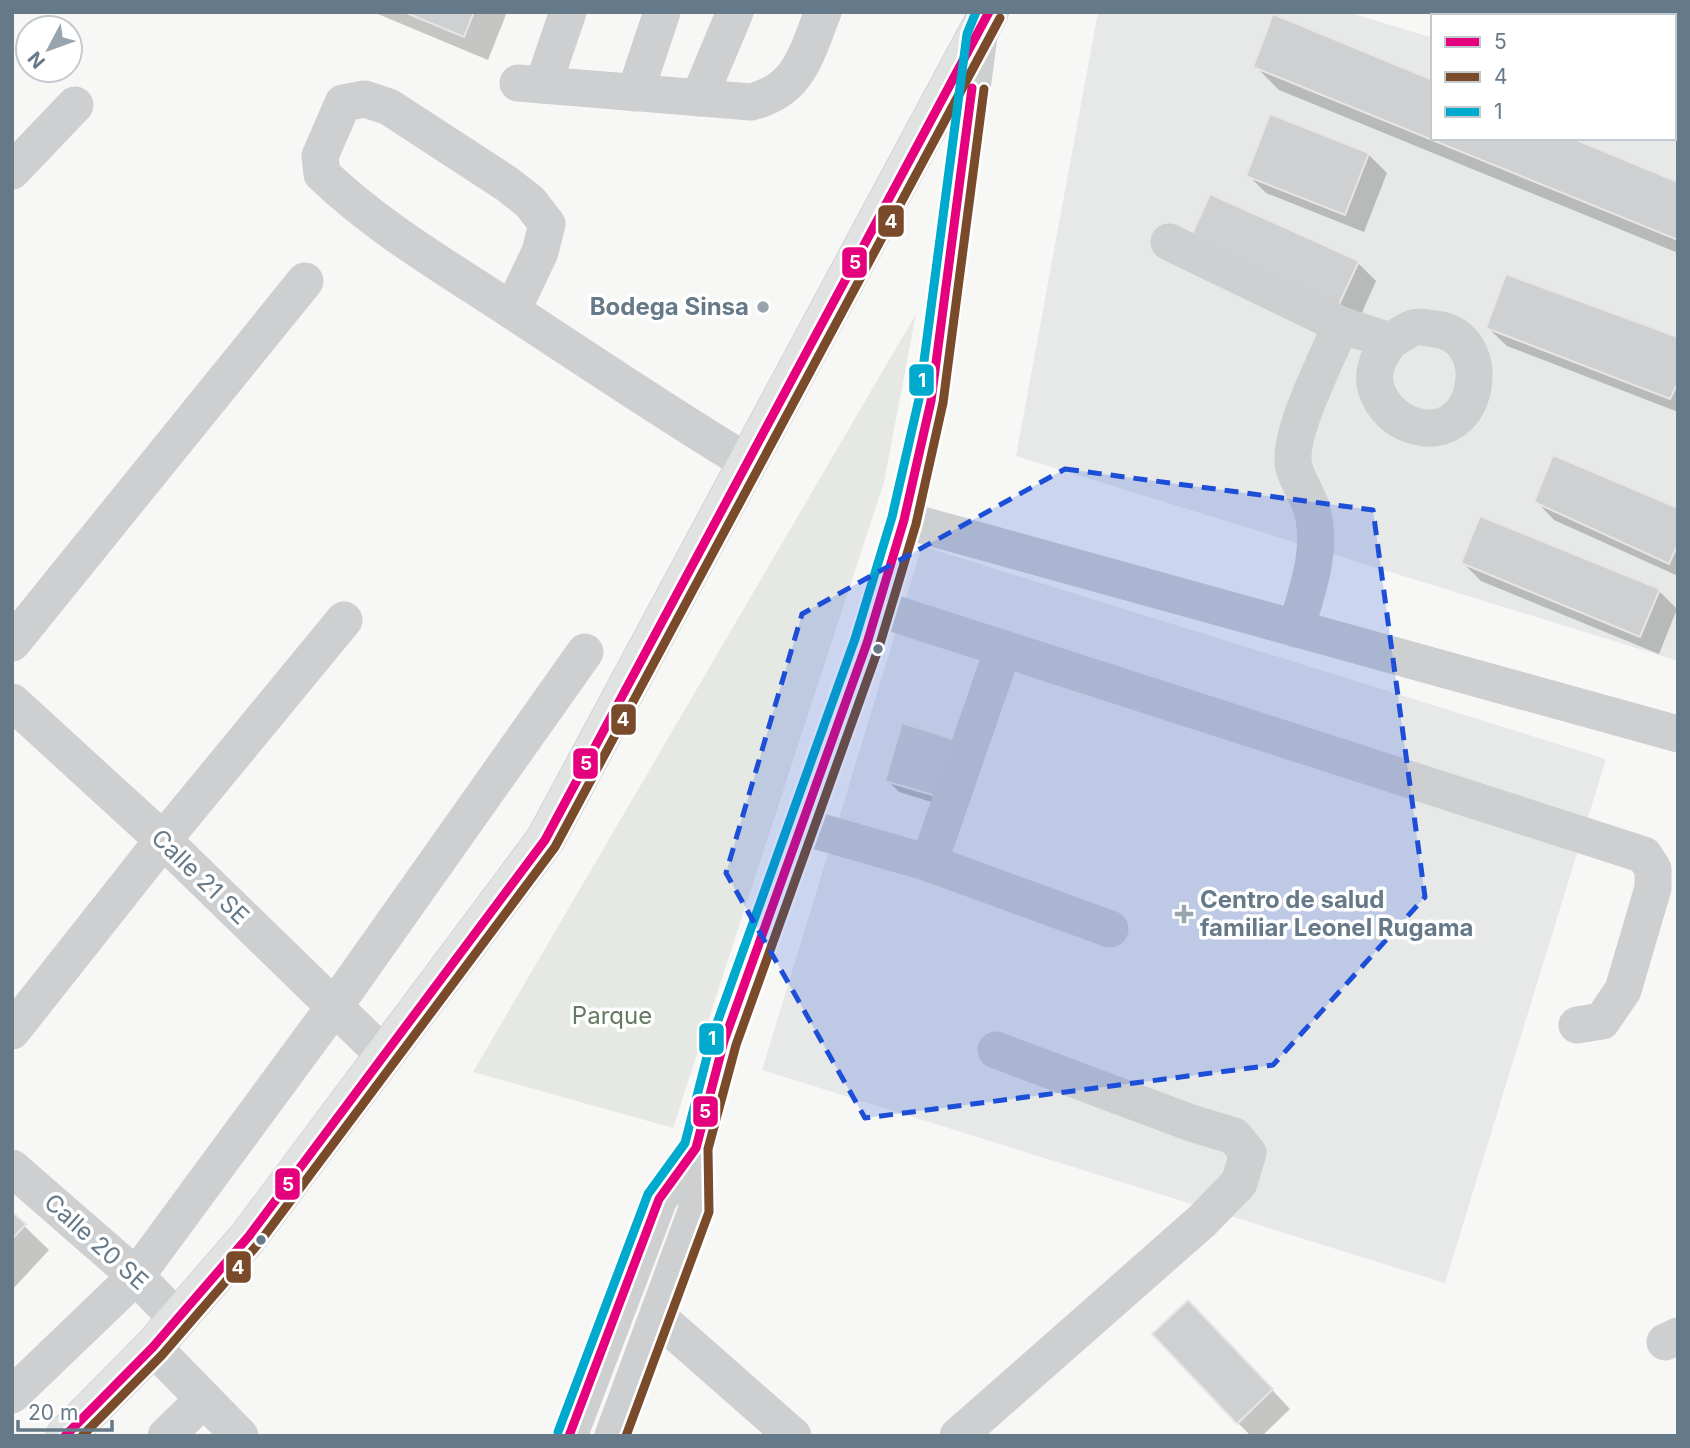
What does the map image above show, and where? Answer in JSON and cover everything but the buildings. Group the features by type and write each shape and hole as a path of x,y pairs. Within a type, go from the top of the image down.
{"highway":[{"path":"65,1436 165,1333 249,1236 544,840 984,24"}],"street":[{"path":"568,12 531,84 751,102 768,98 798,74 823,12"},
{"path":"635,93 662,12"},
{"path":"699,98 735,12"},
{"path":"613,1436 659,1318 697,1209 696,1147 724,1041 877,608 904,520 931,401 984,24"},
{"path":"512,311 540,252 547,224 530,202 508,184 389,107 365,99 343,103 320,156 322,174 338,189 444,266 512,311 747,463"},
{"path":"12,171 75,105"},
{"path":"1169,242 1342,325 1390,341"},
{"path":"12,643 305,281"},
{"path":"1296,629 1314,566 1317,530 1310,503 1292,462 1306,410 1342,325"},
{"path":"904,520 1678,734"},
{"path":"877,608 1644,855 1653,869 1653,888 1623,990 1602,1021 1577,1025"},
{"path":"12,1031 163,840 344,620"},
{"path":"929,863 1003,649"},
{"path":"12,1395 136,1276 334,1007 585,652"},
{"name":"Calle 21 SE","path":"12,702 163,840 385,1056"},
{"path":"800,826 929,863 1110,929"},
{"path":"958,1436 1202,1221 1239,1183 1248,1153 1234,1136 1191,1123 996,1050"},
{"path":"569,1436 659,1199 696,1147"},
{"name":"Calle 20 SE","path":"12,1168 136,1276 165,1333 204,1399 240,1436"},
{"path":"659,1318 793,1436"},
{"path":"166,1436 204,1399"}],"highlighted area":[{"path":"1065,469 1373,510 1425,897 1273,1065 865,1118 726,873 802,614"}],"shaded area":[{"path":"1098,12 1348,12 1431,37 1431,140 1676,140 1678,113 1678,661 1016,456"},
{"name":"Centro de salud familiar Leonel Rugama","path":"922,546 1606,759 1445,1283 762,1070"}],"green space":[{"name":"Parque","path":"916,314 884,482 673,1128 473,1072"}],"transit line":[{"name":"1","path":"558,1432 648,1194 685,1143 712,1037 855,639 892,517 919,399 967,34 976,12"},
{"name":"5","path":"65,1436 153,1347 249,1236 545,840 989,12"},
{"name":"4","path":"82,1436 162,1355 259,1243 555,847 1000,18"},
{"name":"5","path":"569,1436 659,1199 696,1148 724,1041 867,643 904,520 931,401 972,88"},
{"name":"4","path":"626,1436 709,1212 708,1149 736,1045 879,647 916,524 943,403 984,89"}],"place":[{"name":"Bodega Sinsa","path":"763,307"},
{"name":"Centro de salud familiar Leonel Rugama","path":"1184,914"}]}
